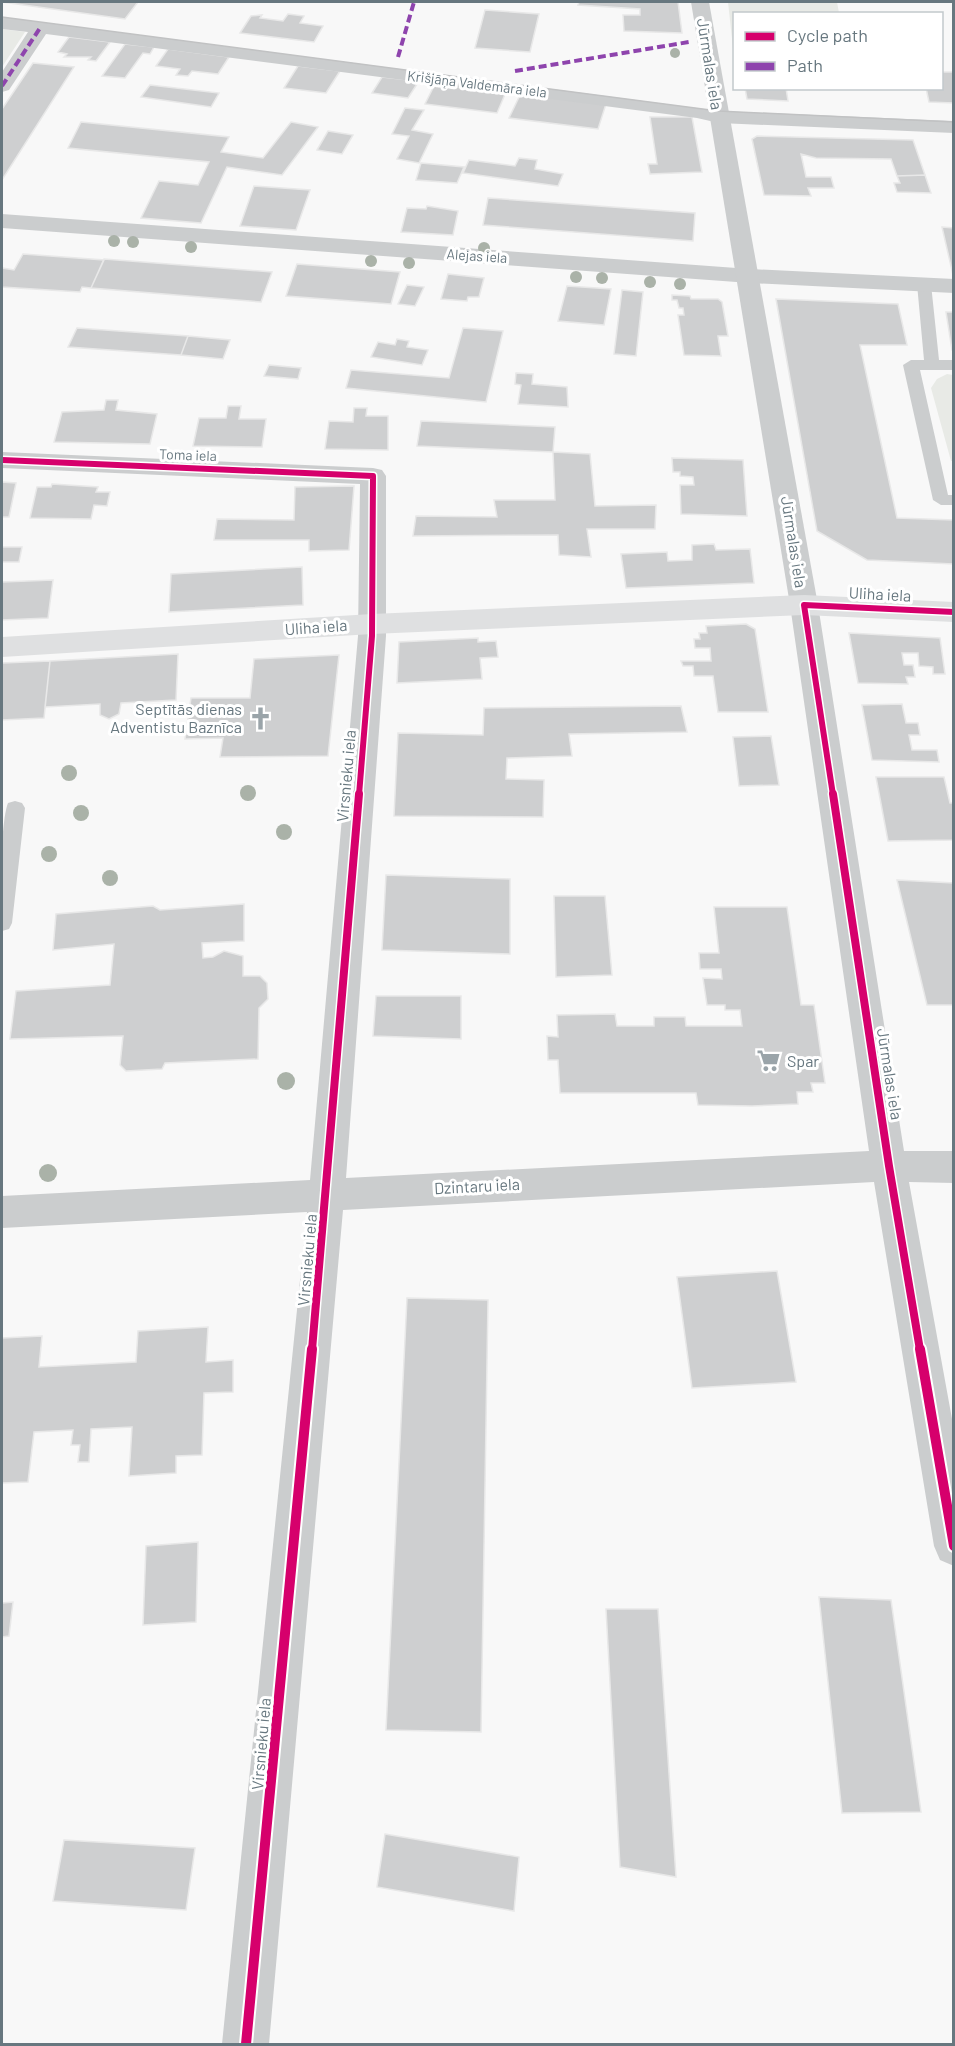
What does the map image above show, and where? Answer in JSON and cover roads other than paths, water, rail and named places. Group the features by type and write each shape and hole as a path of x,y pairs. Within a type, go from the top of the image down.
{"main road":[{"name":"Uliha iela","path":"2,647 372,624 804,605 954,612"}],"street":[{"name":"Jūrmalas iela","path":"700,2 719,117 750,276 804,605 889,1166 954,1546"},
{"name":"Krišjāņa Valdemāra iela","path":"2,23 719,117 954,127"},
{"path":"2,86 40,28"},
{"name":"Alejas iela","path":"2,221 750,276 954,286"},
{"name":"Toma iela","path":"2,460 374,476"},
{"name":"Virsnieku iela","path":"246,2044 327,1193 372,624 374,476"},
{"name":"Dzintaru iela","path":"2,1212 327,1193 889,1166 954,1167"}],"lane":[{"path":"924,284 932,364"},
{"path":"954,365 912,365 941,500 954,500"},
{"path":"2,923 15,808"}],"tram line":[{"path":"2,17 718,111 954,122"}],"place":[{"name":"Septītās dienas Adventistu Baznīca","path":"260,718"},
{"name":"Spar","path":"769,1061"}]}
